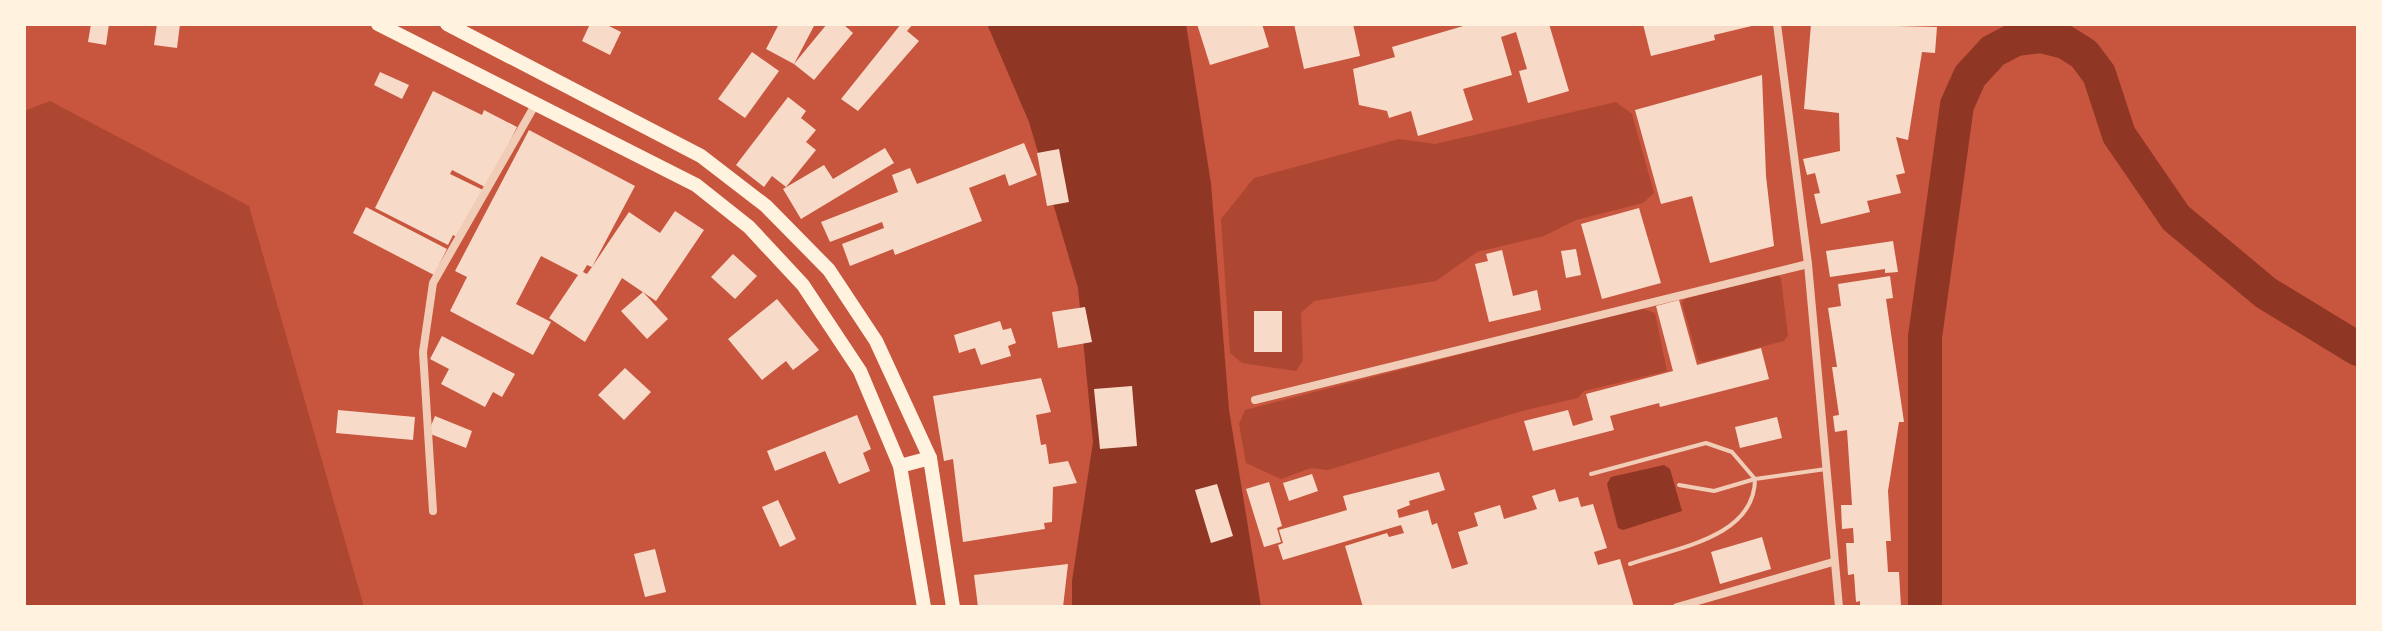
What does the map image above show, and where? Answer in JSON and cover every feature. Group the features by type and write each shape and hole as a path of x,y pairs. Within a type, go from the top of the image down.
{"main road":[{"path":"378,24 696,185 749,227 803,285 860,371 900,466 924,607"},
{"path":"447,24 709,162 766,206 829,270 876,341 930,458 953,607"},
{"path":"696,185 709,162"},
{"path":"900,466 930,458"}],"street":[{"path":"1777,24 1808,264 1839,607"},
{"path":"433,511 423,352 433,283 535,105"},
{"path":"1255,400 1808,264"},
{"path":"1677,607 1833,562"}],"lane":[{"path":"1591,474 1706,443 1732,452 1755,479 1755,495 1745,514 1731,528 1630,564"},
{"path":"1679,485 1714,491 1755,479 1826,469"}],"shaded area":[{"path":"987,24 1186,24 1211,184 1229,410 1261,607 1072,607 1072,581 1093,442 1078,288 1029,122"},
{"path":"50,101 249,206 364,607 24,607 24,111"},
{"path":"1616,102 1632,114 1654,193 1643,203 1576,220 1544,236 1477,252 1436,281 1314,301 1301,313 1303,360 1296,371 1242,363 1230,353 1221,219 1254,178 1399,139 1435,144"},
{"path":"1777,273 1781,279 1788,335 1784,341 1703,362 1698,360 1682,303 1685,299"},
{"path":"1641,308 1655,313 1667,371 1584,391 1578,398 1522,411 1328,470 1311,468 1281,479 1246,463 1239,424 1245,410"},
{"path":"1664,465 1670,469 1682,511 1623,530 1618,528 1607,484 1611,477"}],"building":[{"path":"91,24 109,24 106,45 88,42"},
{"path":"157,24 180,24 177,48 154,45"},
{"path":"590,24 605,24 621,32 610,55 582,41"},
{"path":"779,24 815,24 794,64 766,49"},
{"path":"827,24 843,24 853,33 814,80 794,64"},
{"path":"901,24 913,24 907,31 919,41 858,111 841,99"},
{"path":"1197,24 1262,24 1269,47 1210,65"},
{"path":"1294,24 1353,24 1360,56 1304,69"},
{"path":"1470,24 1549,24 1569,91 1528,103 1519,71 1527,69 1516,32 1501,37 1512,75 1463,89 1473,120 1418,136 1411,111 1389,118 1387,111 1359,105 1353,69 1395,57 1392,47"},
{"path":"1643,24 1756,25 1714,35 1715,40 1651,56"},
{"path":"1811,24 1937,27 1935,53 1922,52 1908,140 1896,137 1905,173 1896,175 1901,193 1867,201 1870,212 1821,224 1814,194 1820,193 1815,173 1807,175 1803,159 1840,151 1839,113 1804,109"},
{"path":"752,52 779,71 745,118 718,99"},
{"path":"380,72 409,85 402,99 374,85"},
{"path":"1762,75 1766,176 1774,246 1710,263 1692,196 1661,204 1635,110"},
{"path":"433,91 482,115 484,110 517,127 487,188 452,170 450,174 483,190 459,238 453,235 448,245 375,208"},
{"path":"788,97 806,111 801,118 816,130 806,142 816,150 786,187 772,176 764,187 736,165"},
{"path":"529,130 635,186 592,267 629,212 660,233 675,211 704,230 656,301 622,278 585,342 549,318 578,275 541,256 516,304 551,322 533,355 450,311 467,277 455,271","holes":["587,265 592,267 587,274 583,272"]},
{"path":"1024,143 1037,175 1009,186 1005,174 969,188 982,221 895,255 893,249 850,266 842,244 884,228 882,222 830,242 821,222 898,192 892,175 910,168 917,184"},
{"path":"885,148 894,163 801,219 783,189 824,165 833,179"},
{"path":"1059,149 1069,202 1047,206 1037,153"},
{"path":"366,207 447,249 434,275 353,233"},
{"path":"1639,208 1661,283 1602,299 1581,224"},
{"path":"1893,241 1898,272 1885,273 1885,269 1830,277 1826,251"},
{"path":"1576,249 1581,275 1566,278 1561,251"},
{"path":"1502,250 1513,296 1537,290 1541,310 1489,322 1475,264 1488,261 1486,254"},
{"path":"733,254 757,276 735,299 711,277"},
{"path":"1890,276 1893,298 1886,299 1904,422 1899,422 1888,491 1891,541 1886,541 1888,572 1899,572 1901,607 1860,607 1860,601 1856,602 1854,574 1848,575 1846,543 1854,543 1853,528 1842,529 1841,505 1852,505 1847,430 1835,432 1833,416 1839,415 1832,367 1837,367 1828,308 1841,306 1838,284"},
{"path":"643,292 668,319 647,339 621,311"},
{"path":"777,299 819,350 793,370 786,361 762,380 728,339"},
{"path":"1679,300 1697,365 1761,348 1769,379 1660,407 1659,403 1610,416 1614,430 1533,451 1524,421 1568,410 1573,426 1593,420 1586,394 1673,371 1656,306"},
{"path":"1085,307 1092,342 1058,348 1052,312"},
{"path":"1254,311 1282,311 1282,352 1254,352"},
{"path":"1000,321 1003,330 1011,328 1016,343 1008,346 1011,356 981,365 975,348 959,353 954,335"},
{"path":"442,336 515,374 502,397 493,392 485,407 441,384 449,369 430,359"},
{"path":"625,368 651,392 624,420 598,395"},
{"path":"1041,378 1051,412 1036,415 1041,445 1046,444 1049,464 1068,461 1077,483 1053,487 1052,522 1044,523 1045,529 963,542 953,459 944,461 933,396"},
{"path":"1132,386 1137,446 1100,449 1094,389"},
{"path":"338,410 415,417 413,440 336,433"},
{"path":"857,415 871,449 863,453 870,471 839,484 825,451 775,471 767,451"},
{"path":"435,416 472,431 466,448 428,433"},
{"path":"1777,417 1782,438 1740,448 1735,427"},
{"path":"1439,472 1445,490 1409,501 1410,505 1397,510 1399,518 1428,510 1432,525 1437,523 1452,569 1468,564 1458,532 1478,526 1474,513 1500,505 1504,519 1537,509 1532,496 1555,489 1559,502 1578,497 1581,507 1593,504 1607,548 1594,552 1598,565 1620,559 1634,607 1363,607 1345,546 1387,533 1389,537 1404,533 1401,525 1283,560 1278,545 1283,543 1279,530 1347,510 1343,496"},
{"path":"1312,474 1318,491 1289,501 1283,483"},
{"path":"1269,482 1282,526 1277,528 1281,542 1264,547 1246,489"},
{"path":"1217,484 1233,536 1211,543 1195,490"},
{"path":"778,500 796,539 780,547 762,507"},
{"path":"1762,537 1771,569 1720,584 1711,552"},
{"path":"655,549 666,592 645,597 634,554"},
{"path":"1068,564 1063,607 978,607 974,575"}],"waterway":[{"path":"1925,607 1925,337 1957,105 1970,76 1993,51 2016,39 2041,36 2065,42 2084,54 2099,74 2119,135 2176,218 2266,293 2358,349"}]}
